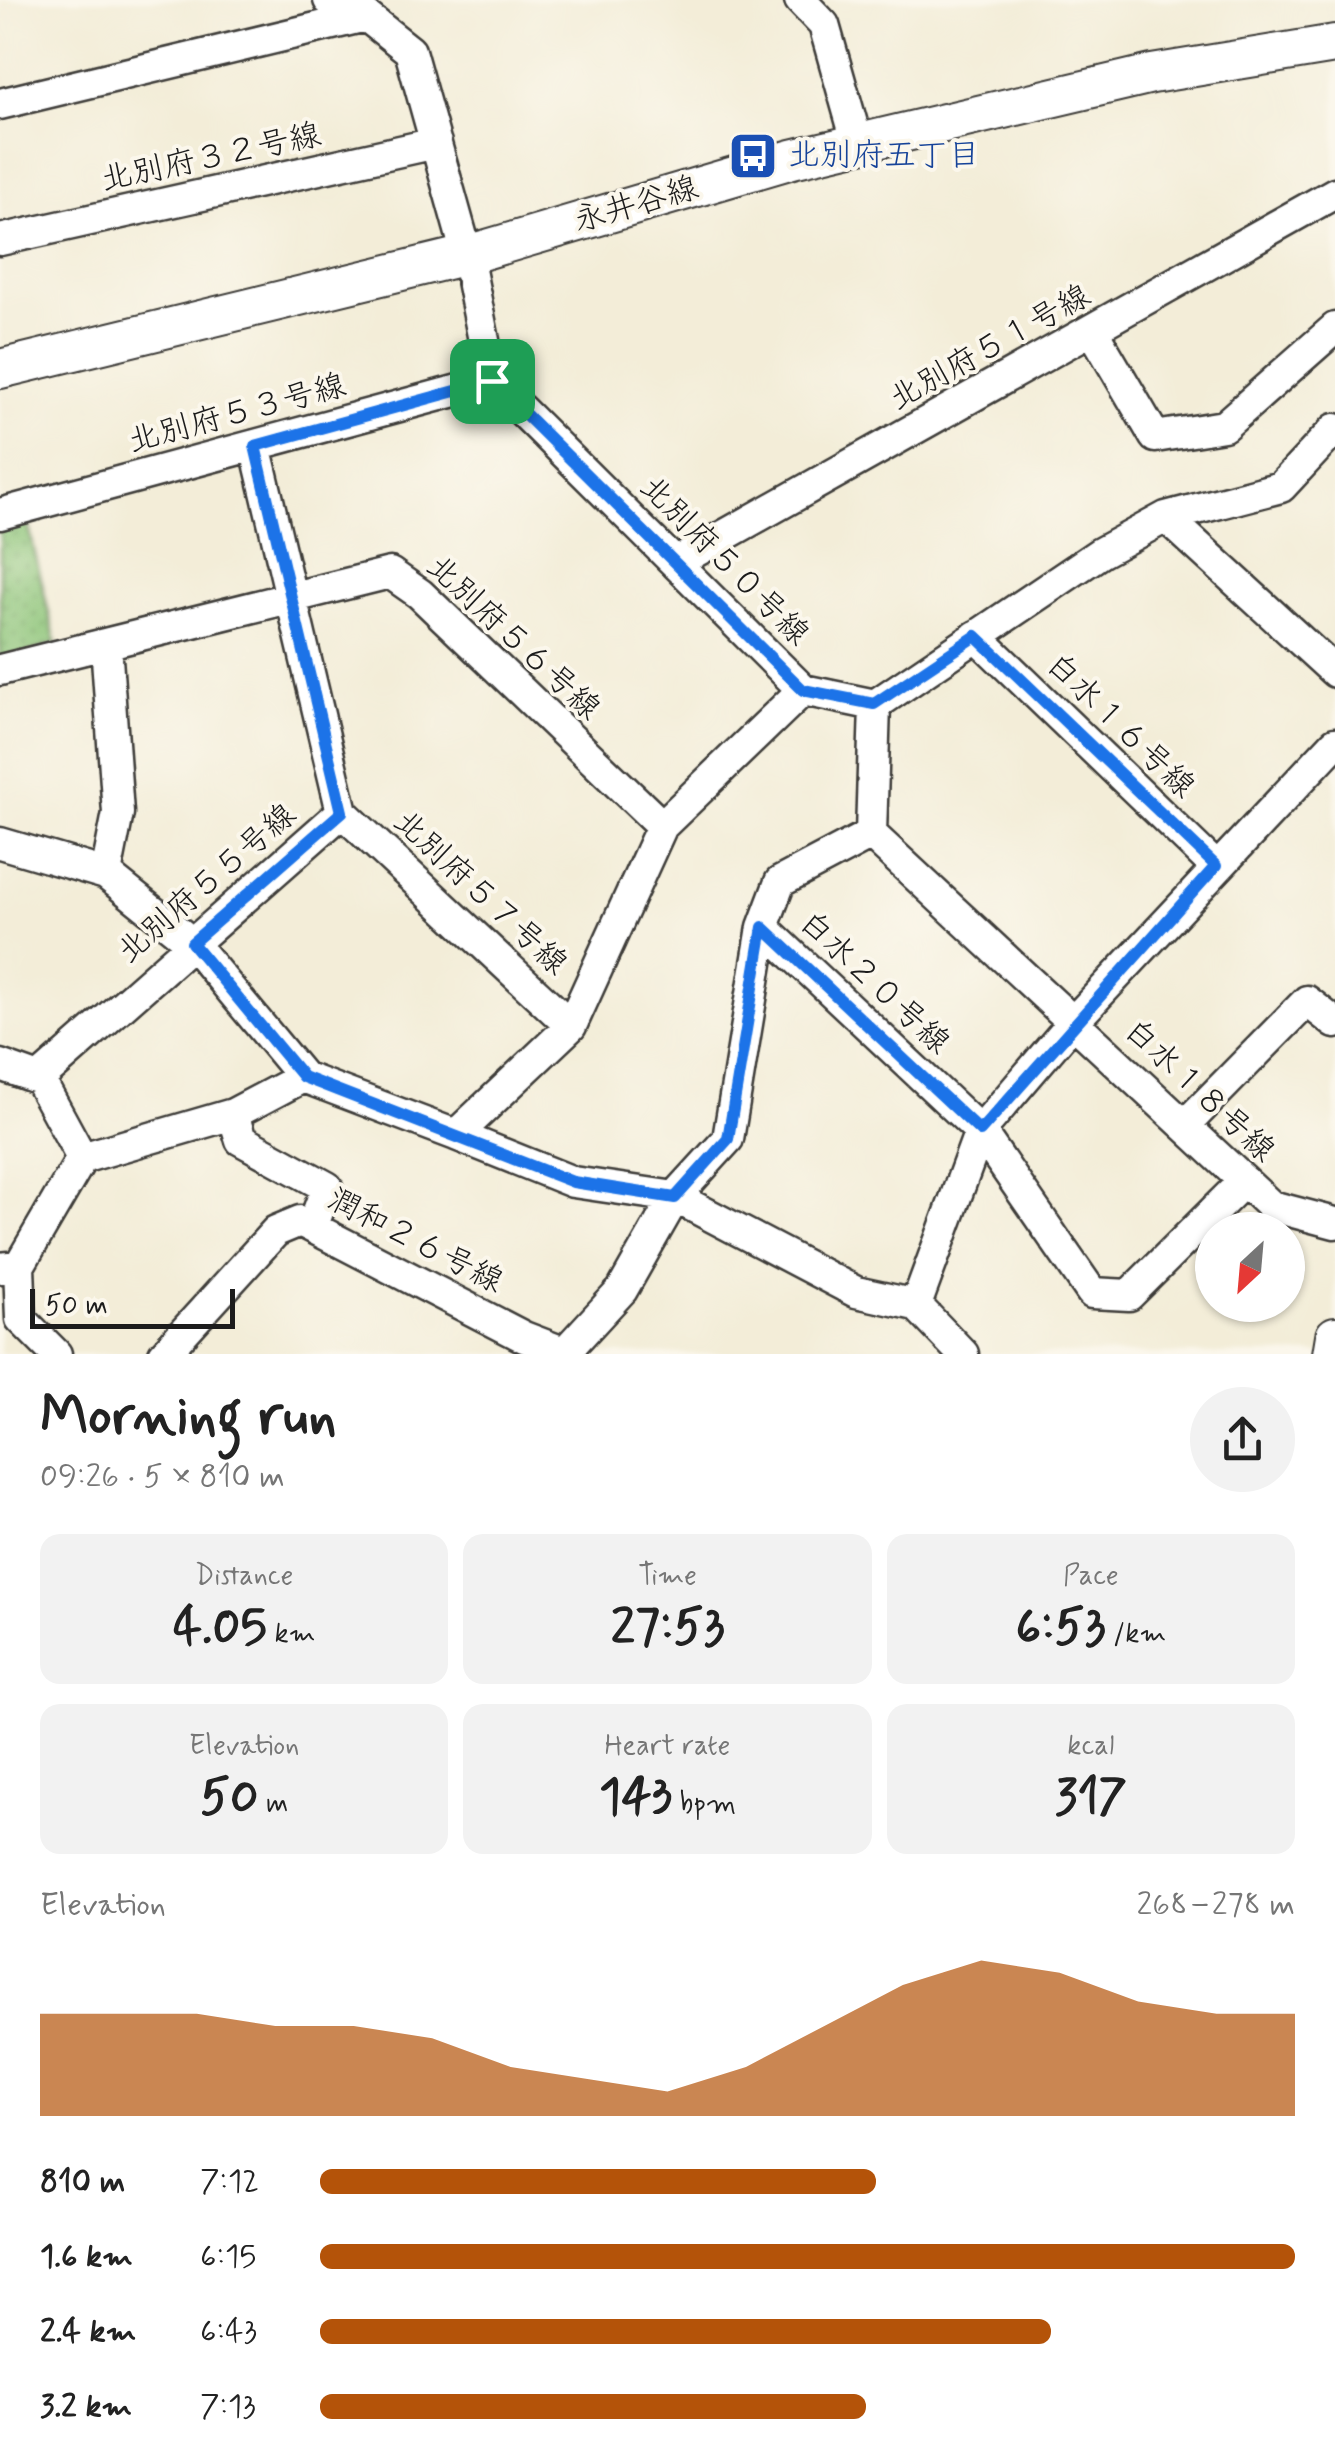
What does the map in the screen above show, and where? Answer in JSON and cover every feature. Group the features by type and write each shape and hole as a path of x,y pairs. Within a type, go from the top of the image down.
{"street":[{"path":"329,0 366,16 410,51 467,254 492,381"},
{"path":"800,0 824,25 858,145"},
{"path":"0,104 366,16"},
{"name":"永井谷線","path":"0,369 467,254 792,160 1152,74 1335,46"},
{"name":"北別府３２号線","path":"0,240 436,144"},
{"name":"北別府５１号線","path":"677,562 1330,204"},
{"path":"1093,331 1155,437 1224,426 1335,328"},
{"name":"北別府５３号線","path":"0,514 492,381"},
{"name":"北別府５０号線","path":"456,1135 570,1026 662,826 803,690 492,381"},
{"path":"803,690 874,704 1100,553 1166,517 1280,488 1335,430"},
{"name":"北別府５５号線","path":"39,1079 342,812 255,446"},
{"path":"1166,517 1335,672"},
{"name":"北別府５６号線","path":"0,670 390,573 420,594 662,826"},
{"name":"白水１６号線","path":"976,636 1216,866"},
{"path":"106,644 118,813 106,874"},
{"path":"871,834 874,704"},
{"path":"916,1305 980,1131 1216,866 1335,742"},
{"name":"北別府５７号線","path":"342,812 570,1026"},
{"name":"白水２０号線","path":"871,834 780,882 763,927 980,1131 1092,1293 1129,1296 1244,1181"},
{"name":"白水１８号線","path":"871,834 1271,1206 1335,1223"},
{"path":"0,843 106,874 192,943 303,1077 573,1182 675,1198 856,1292 916,1305 963,1354"},
{"path":"563,1353 622,1290 675,1198 728,1139 763,927"},
{"path":"1184,1126 1307,1001 1335,1023"},
{"path":"0,1064 39,1079 82,1158"},
{"path":"56,1354 20,1319 10,1267 82,1158 233,1114 303,1077"},
{"path":"233,1114 241,1140 327,1187 313,1225"},
{"name":"潤和２６号線","path":"164,1354 276,1231 300,1221 519,1345 563,1353"},
{"path":"1332,1354 1335,1336"}],"green space":[{"path":"26,515 56,643 0,662 0,523"}],"place":[{"name":"北別府五丁目","path":"753,156"}],"route":[{"path":"492,381 803,690 874,704 976,636 1216,866 980,1131 763,927 728,1139 675,1198 573,1182 303,1077 192,943 342,812 255,446 492,381"}]}
